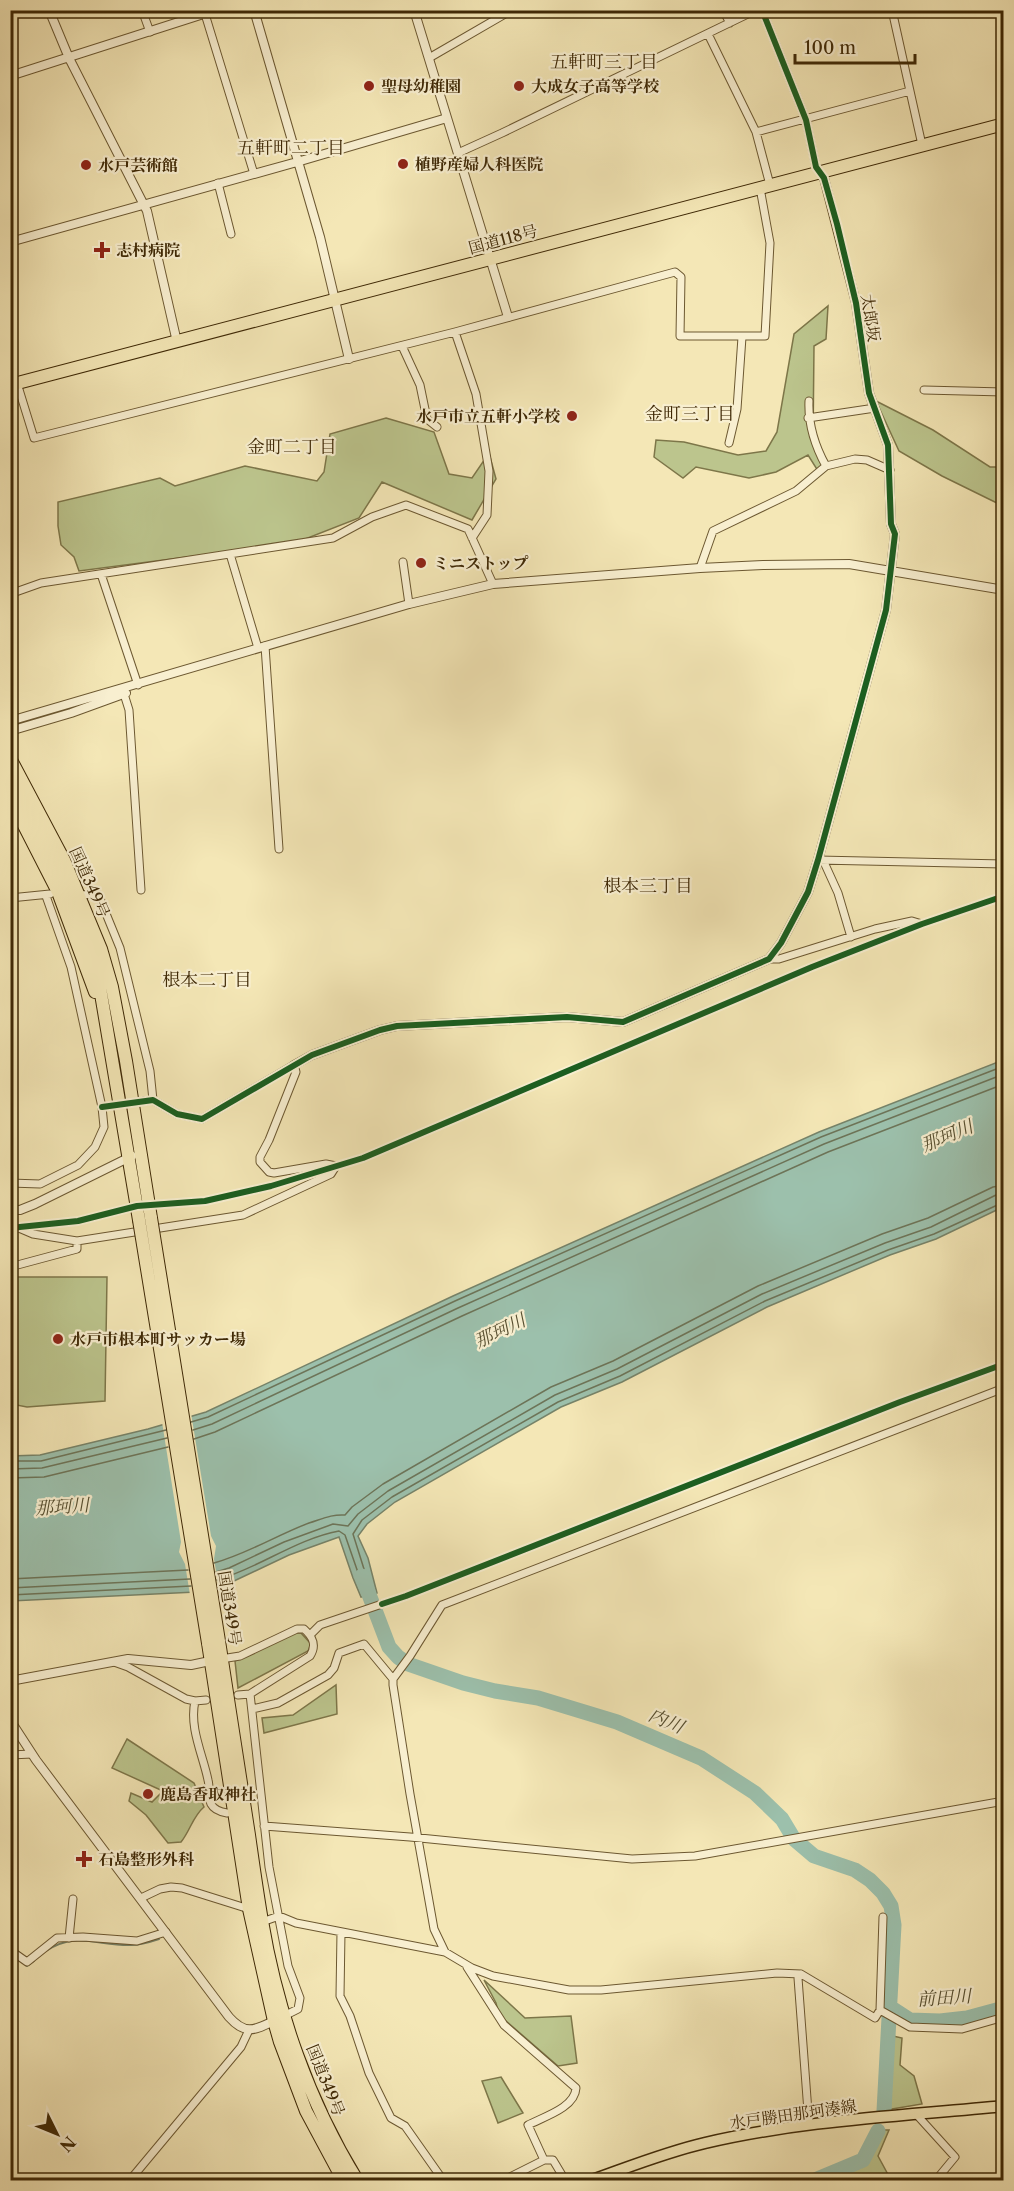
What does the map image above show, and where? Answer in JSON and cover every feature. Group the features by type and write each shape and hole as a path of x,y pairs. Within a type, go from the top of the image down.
{"highway":[{"name":"国道118号","path":"14,384 922,145 1003,128"},
{"name":"国道349号","path":"10,758 80,895 112,987 113,1029"},
{"name":"国道349号","path":"10,779 72,898 98,969 113,1029 216,1660 279,2018 280,2042 306,2111 342,2181"},
{"name":"国道349号","path":"10,798 52,894 84,959 113,1029"},
{"name":"国道349号","path":"216,1660 249,1910 279,2018 333,2139 357,2181"}],"main road":[{"name":"水戸勝田那珂湊線","path":"592,2181 644,2161 704,2143 809,2125 1004,2106"}],"street":[{"path":"49,10 69,58 147,211 177,342"},
{"path":"142,10 150,32"},
{"path":"10,76 216,10"},
{"path":"254,10 320,237 349,359"},
{"path":"414,10 508,317"},
{"path":"429,58 512,10"},
{"path":"723,10 730,23"},
{"path":"458,153 756,10"},
{"path":"762,10 806,120 816,167 820,172"},
{"path":"892,10 922,145"},
{"path":"205,14 254,174"},
{"path":"14,384 34,438 402,346 675,272 681,278 680,336 765,336 770,243 765,186 756,132 708,34"},
{"path":"756,132 910,91"},
{"path":"10,242 447,118"},
{"name":"太郎坂","path":"769,959 781,943 808,892 821,860 886,610 894,534 891,524 888,445 869,393 856,303 834,213 824,178 820,172"},
{"path":"218,183 231,234"},
{"path":"454,332 476,394 489,471 487,515 472,538"},
{"path":"729,443 736,409 742,337"},
{"path":"402,346 420,385 427,419 436,427"},
{"path":"924,390 1004,392"},
{"path":"809,400 808,418 819,454 826,466"},
{"path":"808,418 875,408"},
{"path":"700,568 713,531 796,491 826,466 855,459 867,460 890,470"},
{"path":"10,594 40,583 333,538 372,517 406,505 468,530 493,584"},
{"path":"230,554 262,647 279,849"},
{"path":"403,562 409,604"},
{"path":"10,721 409,604 493,584 700,568 849,564 1004,590"},
{"path":"101,574 138,685"},
{"path":"10,731 71,713 200,665"},
{"path":"124,694 129,710 141,890"},
{"path":"851,937 838,893 821,860 1004,864"},
{"path":"10,898 52,894 71,967 102,1107 104,1127 95,1147 78,1165 40,1184 10,1183"},
{"path":"80,895 98,894 120,948 150,1071 153,1100"},
{"path":"144,1101 153,1100 177,1114 202,1119 312,1055 380,1030 397,1026 567,1017 623,1022 769,959 779,959 912,921 922,924"},
{"path":"18,1228 33,1234 77,1241 243,1215 331,1173 336,1166 326,1164 274,1173 269,1172 260,1162 260,1157 296,1072 294,1065"},
{"path":"102,1107 110,1105"},
{"path":"10,1210 20,1210 35,1204 135,1155"},
{"path":"10,1267 77,1249 77,1241"},
{"path":"393,1678 410,1656 441,1605 1004,1388"},
{"path":"310,1635 320,1624 382,1604"},
{"path":"10,1681 143,1659 190,1665 240,1656 297,1629 304,1629 310,1635 315,1644 310,1656 250,1694 238,1695"},
{"path":"252,1710 278,1703 328,1675 334,1668 339,1653 363,1644 393,1678 396,1711 434,1929 445,1952"},
{"path":"114,1662 128,1667 178,1696 195,1701 206,1700"},
{"path":"10,1720 32,1754 229,2017 242,2029 249,2030 298,2009 300,1998 288,1966 269,1867 250,1694"},
{"path":"195,1701 193,1711 198,1747 208,1780 211,1804 218,1811 227,1813"},
{"path":"10,1755 32,1754"},
{"path":"264,1826 417,1838 632,1860 694,1856 774,1840 1004,1802"},
{"path":"141,1898 171,1887 182,1888 249,1910"},
{"path":"69,1938 73,1899"},
{"path":"262,1922 279,1916 296,1923 445,1952 472,1968 493,1976 569,1990 601,1990 754,1975 801,1974 875,2018 883,2011 883,1917"},
{"path":"10,1950 27,1962 57,1938 137,1941 166,1932"},
{"path":"341,1932 340,1996 350,2016 369,2073 391,2118 405,2126 443,2181"},
{"path":"465,1963 498,2018 576,2088 576,2095 570,2103 528,2125 544,2160"},
{"path":"801,1974 798,1978 809,2125"},
{"path":"883,2011 910,2027 962,2029 1004,2017"},
{"path":"130,2181 241,2047 249,2030"},
{"path":"916,2114 955,2157 936,2181"},
{"path":"504,2181 544,2160 553,2160 565,2181"}],"green space":[{"path":"828,306 826,339 814,346 813,442 825,466 818,471 808,455 776,472 749,478 696,467 683,478 654,457 656,440 684,442 738,455 766,451 777,432 794,334"},
{"path":"876,401 933,430 990,467 1003,467 1003,506 942,476 899,451"},
{"path":"386,418 434,432 449,474 472,478 489,453 496,479 472,520 382,482 359,518 295,543 79,571 74,557 61,545 58,502 160,478 175,486 245,466 317,481 324,472 330,434"},
{"name":"水戸市根本町サッカー場","path":"10,1277 107,1277 105,1401 27,1407 11,1404"},
{"path":"292,1633 301,1633 311,1644 308,1651 238,1688 235,1661"},
{"path":"336,1685 337,1714 264,1733 262,1718 293,1715"},
{"path":"127,1739 194,1783 204,1807 181,1842 168,1843 146,1815 129,1801 131,1793 152,1802 163,1791 112,1768"},
{"path":"484,1980 525,2018 571,2016 577,2063 558,2066 499,2015 496,2003"},
{"path":"893,2036 902,2038 900,2065 914,2076 922,2104 886,2110"},
{"path":"501,2077 523,2113 498,2123 482,2081"},
{"path":"881,2130 889,2130 878,2156 891,2180 848,2180 844,2173 866,2162"}],"water":[{"name":"那珂川","path":"1003,1060 1003,1207 936,1239 890,1255 767,1307 622,1382 561,1407 395,1502 367,1524 358,1536 368,1558 377,1593 361,1597 339,1537 289,1555 234,1581 196,1592 11,1601 10,1456 40,1455 148,1429 206,1412 453,1296 819,1132"}],"pier":[{"path":"191,1413 211,1536 216,1546 214,1559 219,1589 190,1595 185,1564 179,1552 181,1542 162,1422"}],"waterway":[{"name":"内川","path":"362,1576 389,1647 408,1664 463,1683 538,1698 617,1722 701,1758 755,1793 782,1819 794,1839 814,1856 855,1870 883,1893 891,1906 894,1925 884,2111"},
{"path":"46,1951 67,1942 87,1941 131,1945 159,1939"},
{"path":"25,1964 27,1966 34,1961"},
{"name":"前田川","path":"890,2007 910,2020 940,2021 967,2018 1004,2008"},
{"name":"内川","path":"815,2180 863,2160 878,2131"}],"tunnel":[{"path":"110,1105 144,1101"}],"cycle path":[{"path":"102,1107 153,1100 177,1114 202,1119 312,1055 397,1026 567,1017 623,1022 769,959 781,943 808,892 818,860 886,610 895,534 891,524 888,445 869,393 856,303 837,224 824,178 816,167 806,120 762,10"},
{"path":"10,1228 78,1221 137,1206 205,1201 271,1186 363,1158 812,967 922,924 1004,896"},
{"path":"382,1604 900,1402 1004,1364"}],"place":[{"name":"聖母幼稚園","path":"369,86"},
{"name":"大成女子高等学校","path":"519,86"},
{"name":"植野産婦人科医院","path":"403,164"},
{"name":"水戸芸術館","path":"86,165"},
{"name":"志村病院","path":"102,250"},
{"name":"水戸市立五軒小学校","path":"572,416"},
{"name":"ミニストップ","path":"421,563"},
{"name":"水戸市根本町サッカー場","path":"58,1339"},
{"name":"鹿島香取神社","path":"148,1794"},
{"name":"石島整形外科","path":"84,1859"}],"district":[{"name":"五軒町三丁目","path":"604,62"},
{"name":"五軒町二丁目","path":"291,148"},
{"name":"金町三丁目","path":"690,414"},
{"name":"金町二丁目","path":"292,447"},
{"name":"根本三丁目","path":"648,886"},
{"name":"根本二丁目","path":"207,980"}]}
